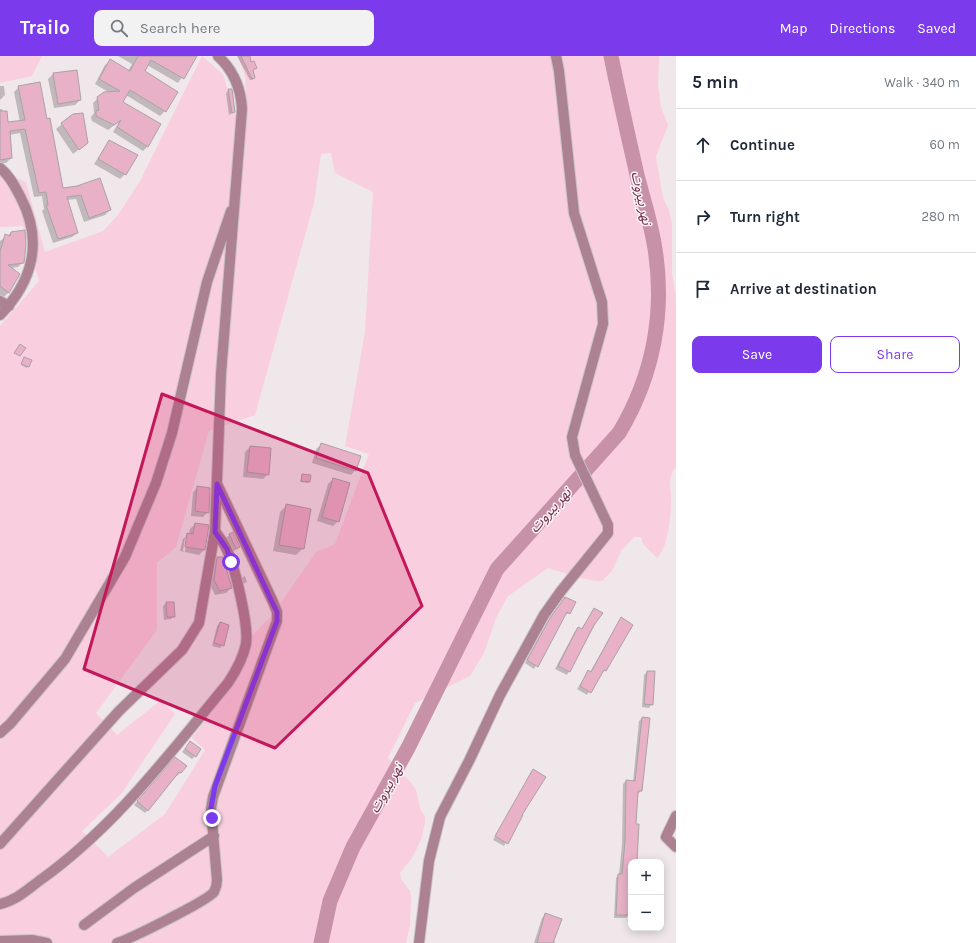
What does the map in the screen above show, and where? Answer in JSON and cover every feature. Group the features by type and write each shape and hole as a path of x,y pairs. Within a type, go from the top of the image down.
{"street":[{"path":"0,844 119,711 182,650 195,631 201,616 215,532 220,374 236,199 242,99 237,81 218,56"},
{"path":"419,943 429,861 440,817 469,761 500,695 544,615 608,533 608,525 575,455 572,436 603,324 603,310 602,302 574,213 560,71 556,56"},
{"path":"0,168 6,172 14,183 23,202 33,230 34,250 30,269 4,304 0,315"},
{"path":"0,733 10,724 65,659 125,558 156,484 172,433 208,282 236,199"},
{"path":"117,943 196,904 213,892 217,880 211,808 215,786 277,621 277,612 217,484"},
{"path":"0,904 15,898 75,854 116,816 146,783 228,683 236,671 242,658 246,643 245,625 227,549 215,532"},
{"path":"676,816 666,837 676,847"},
{"path":"84,925 134,888 214,836"},
{"path":"0,941 32,940 47,943"}],"highlighted area":[{"path":"162,394 368,473 422,606 275,748 84,669"}],"shaded area":[{"path":"0,56 42,56 32,76 0,83"},
{"path":"202,56 223,74 238,123 247,120 245,76 238,56 659,56 658,86 661,107 668,125 656,157 663,198 669,210 672,224 672,274 676,297 676,467 670,478 671,499 667,538 661,553 657,558 643,544 641,537 634,537 621,551 612,571 602,581 583,578 548,568 508,596 496,618 484,653 470,676 415,703 388,758 416,790 421,811 425,816 421,840 412,858 400,873 401,879 410,891 411,897 410,925 406,943 0,943 0,326 39,281 23,226 0,227 0,172 26,182 45,252 103,231 118,215 140,181","holes":["331,153 335,173 373,192 365,332 345,446 369,454 335,544 316,552 273,614 243,645 236,679 192,738 205,750 165,814 108,857 82,831 121,794 175,714 161,700 117,735 96,713 157,630 157,563 176,547 209,431 255,415 314,203 321,154"]}],"building":[{"path":"138,56 197,56 184,79 151,60 145,71 178,92 166,112 130,90 123,102 161,124 148,147 117,127 121,120 114,125 96,116 96,111 99,110 97,97 104,92 120,91 99,79 110,59 130,71"},
{"path":"241,56 250,56 251,62 254,61 257,68 253,70 255,78 252,79"},
{"path":"77,70 81,100 58,104 53,73"},
{"path":"40,82 47,119 50,118 63,188 77,186 100,178 111,210 89,218 81,195 67,197 78,233 58,239 46,205 48,205 46,192 39,193 25,129 10,131 12,158 0,160 0,111 7,111 8,122 25,120 18,86"},
{"path":"228,89 232,89 235,112 232,113"},
{"path":"83,113 88,143 79,150 61,123 73,114"},
{"path":"109,140 138,155 126,175 98,159"},
{"path":"25,230 26,245 24,263 8,265 20,274 9,293 0,286 0,252 5,234 10,236 11,232"},
{"path":"20,344 26,348 20,356 14,353"},
{"path":"24,357 32,360 29,367 21,364"},
{"path":"321,443 361,456 356,471 316,458"},
{"path":"250,446 271,448 269,475 247,472"},
{"path":"302,474 311,475 310,482 301,481"},
{"path":"333,478 350,483 339,522 322,517"},
{"path":"197,486 210,488 209,513 195,511"},
{"path":"286,504 311,509 304,549 279,545"},
{"path":"195,523 209,525 205,550 185,547 187,533 193,534"},
{"path":"233,532 240,547 236,549 229,534"},
{"path":"217,557 223,557 232,588 220,591 214,580"},
{"path":"565,597 576,602 570,614 567,612 538,667 527,660 550,618"},
{"path":"166,602 174,602 175,617 167,617"},
{"path":"594,608 603,613 594,625 570,672 558,666 578,627 582,629"},
{"path":"621,617 633,625 606,671 604,670 591,693 580,686 588,670 591,672"},
{"path":"220,622 229,625 224,646 214,643"},
{"path":"647,671 655,671 653,705 644,704"},
{"path":"642,717 650,718 642,791 638,791 636,824 639,824 637,859 628,859 628,915 616,915 618,874 622,874 625,841 626,780 635,781"},
{"path":"190,741 201,749 196,757 185,749"},
{"path":"175,757 187,766 181,773 179,772 148,811 137,801"},
{"path":"533,769 546,777 522,815 508,844 495,836"},
{"path":"545,913 562,919 553,943 537,943"}],"waterway":[{"name":"نهر بيروت","path":"321,943 330,901 353,847 408,748 497,569 619,433 631,411 649,365 654,341 659,292 654,243 637,175 611,56"}],"route":[{"path":"212,818 211,808 215,786 277,621 277,612 217,484 215,532 227,549 231,562"}]}
